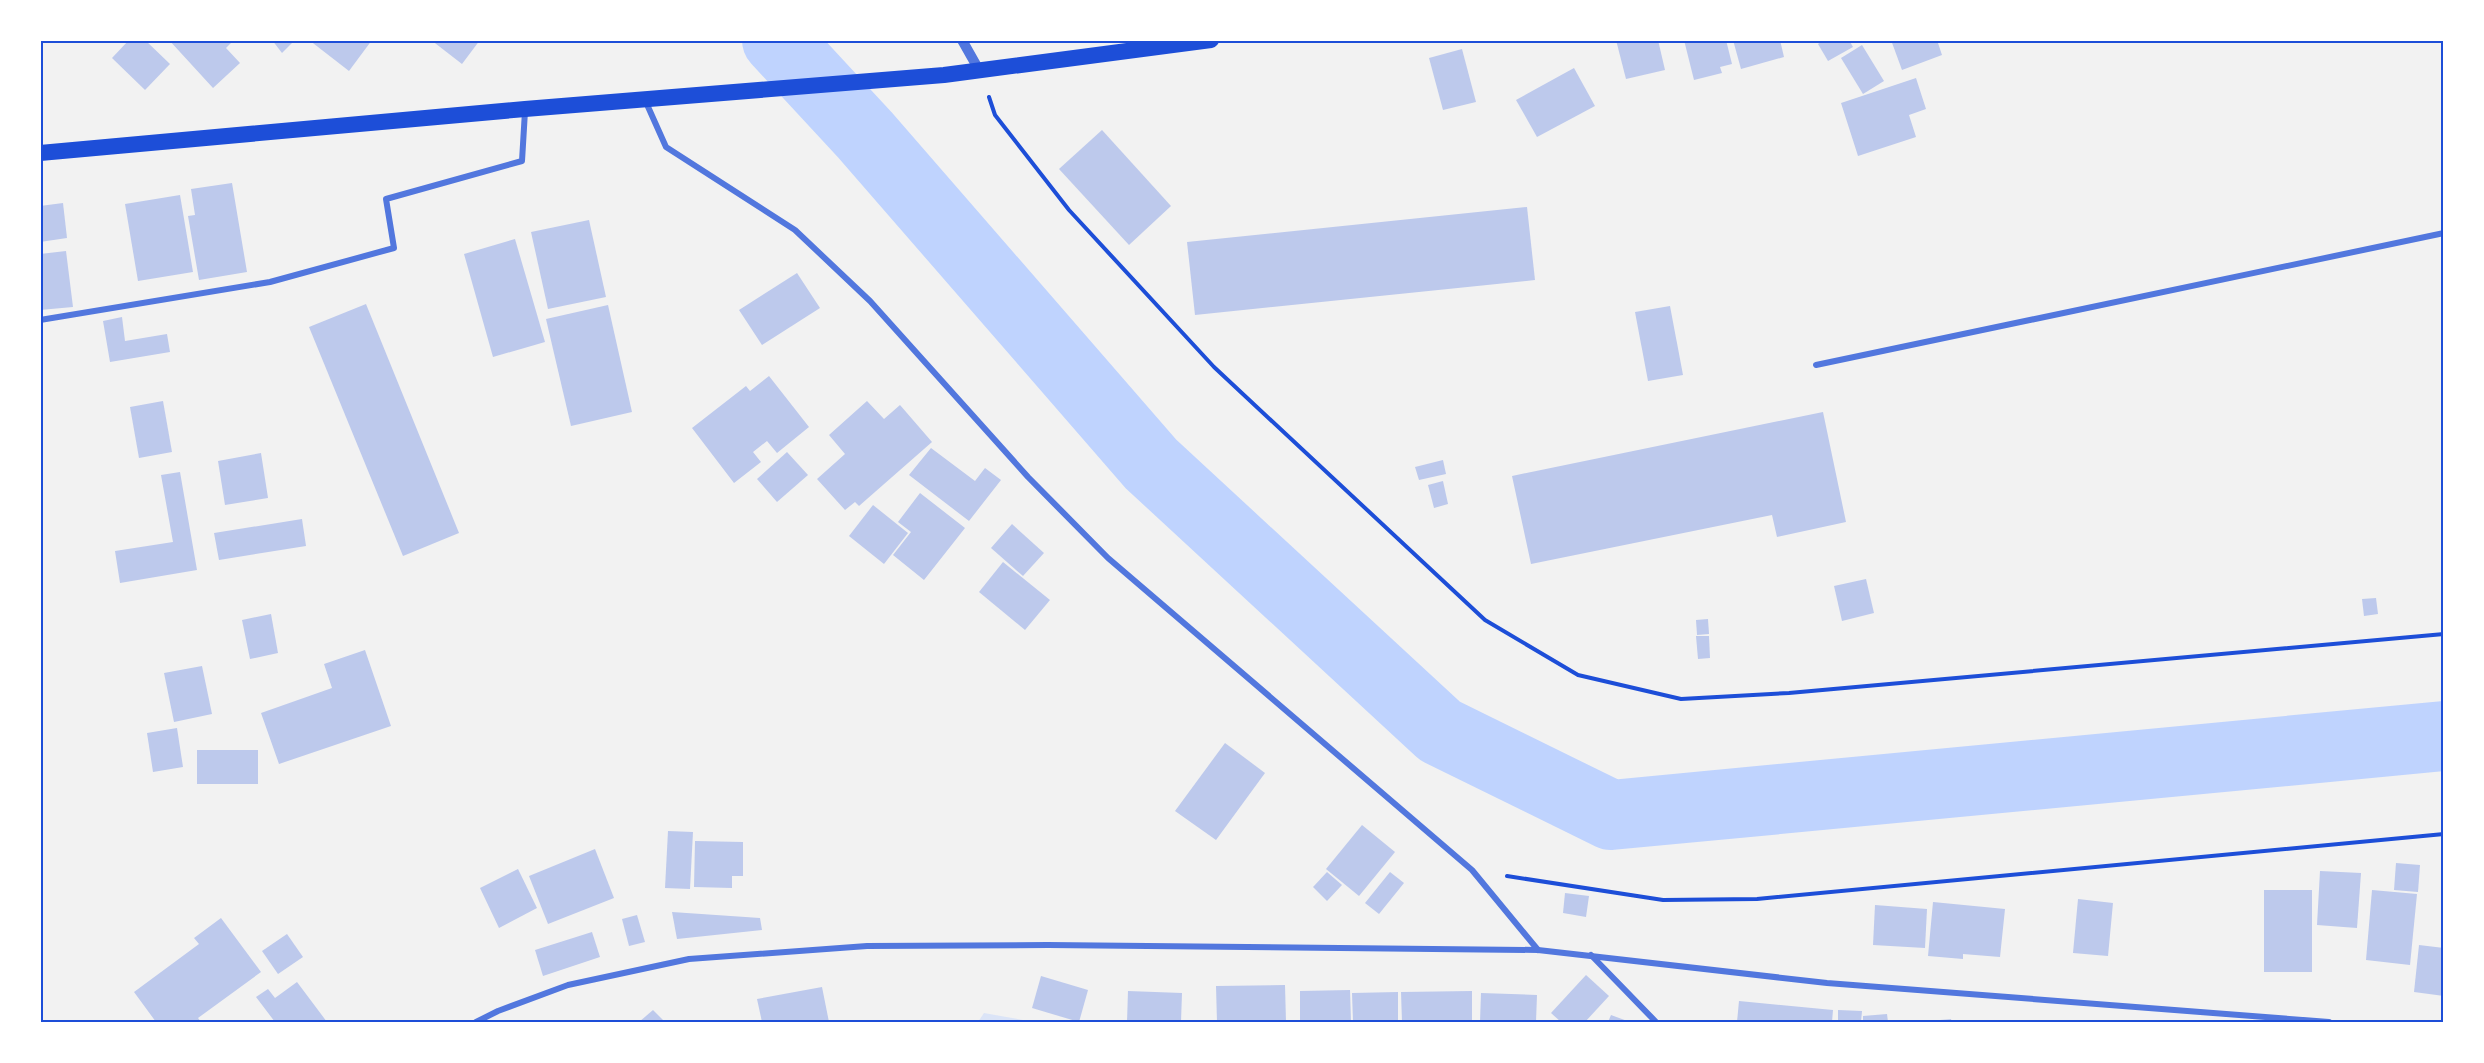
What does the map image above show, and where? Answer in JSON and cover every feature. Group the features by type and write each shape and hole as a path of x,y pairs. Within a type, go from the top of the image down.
{"highway":[{"path":"40,153 525,109 944,75 1211,40"}],"street":[{"path":"962,40 979,70"},
{"path":"645,99 666,147 795,230 870,301 1028,477 1108,558 1472,870 1538,950"},
{"path":"40,320 270,282 394,248 386,199 522,161 525,109"},
{"path":"1816,365 2444,232"},
{"path":"476,1023 498,1011 568,985 689,959 867,946 1048,945 1538,950 1827,983 2329,1023"},
{"path":"1591,955 1656,1023"}],"path":[{"path":"979,70 995,115 1069,210 1214,367 1485,620 1578,675 1681,699 1789,693 2444,634"},
{"path":"1472,870 1663,900 1757,899 2444,834"}],"shaded area":[{"path":"984,1013 1034,1022 978,1022"}],"building":[{"path":"129,40 145,40 170,64 145,90 112,58"},
{"path":"169,40 234,40 226,48 240,63 213,88"},
{"path":"272,40 295,40 282,53"},
{"path":"309,40 372,40 349,71"},
{"path":"431,40 480,40 462,64"},
{"path":"1616,40 1658,40 1665,70 1626,79"},
{"path":"1684,40 1726,40 1732,64 1720,67 1722,73 1694,80"},
{"path":"1733,40 1780,40 1784,57 1741,69"},
{"path":"1823,40 1849,40 1853,47 1828,61 1818,44"},
{"path":"1891,40 1937,40 1942,55 1902,70"},
{"path":"1862,45 1884,81 1863,94 1841,58"},
{"path":"1462,49 1476,102 1443,110 1429,58"},
{"path":"1574,68 1595,106 1537,137 1516,100"},
{"path":"1916,78 1926,109 1909,115 1916,137 1858,156 1841,103"},
{"path":"1102,130 1171,206 1129,245 1059,169"},
{"path":"232,183 247,272 199,280 188,216 195,215 191,189"},
{"path":"180,195 193,272 138,281 125,204"},
{"path":"63,203 67,238 40,242 40,206"},
{"path":"1527,207 1535,280 1195,315 1187,242"},
{"path":"589,220 606,297 548,309 531,232"},
{"path":"515,239 545,342 493,357 464,254"},
{"path":"66,251 73,307 40,310 40,254"},
{"path":"797,273 820,308 762,345 739,310"},
{"path":"366,304 459,533 403,556 309,327"},
{"path":"608,305 632,412 571,426 546,319"},
{"path":"1670,306 1683,375 1648,381 1635,312"},
{"path":"122,317 125,341 167,334 170,352 110,362 103,321"},
{"path":"769,376 809,427 777,453 767,441 753,452 761,462 734,483 692,428 746,386 750,391"},
{"path":"163,401 172,452 139,458 130,407"},
{"path":"867,401 884,419 900,405 932,442 859,506 855,502 845,510 817,479 845,454 829,435"},
{"path":"1823,412 1846,522 1777,537 1772,515 1531,564 1512,476"},
{"path":"931,448 975,481 985,468 1001,480 969,521 909,475"},
{"path":"787,452 808,475 777,502 757,479"},
{"path":"261,453 268,498 225,505 218,461"},
{"path":"1443,460 1446,474 1419,480 1415,467"},
{"path":"180,472 197,570 120,583 115,551 173,542 161,475"},
{"path":"1443,481 1448,504 1434,508 1428,485"},
{"path":"920,493 965,528 924,580 893,555 911,532 898,522"},
{"path":"873,505 908,533 884,564 849,536"},
{"path":"302,519 306,546 219,560 214,533"},
{"path":"1012,524 1044,553 1023,576 991,548"},
{"path":"1003,562 1050,600 1025,630 979,592"},
{"path":"1866,579 1874,613 1842,621 1834,586"},
{"path":"2376,598 2378,614 2364,616 2362,599"},
{"path":"271,614 278,653 250,659 242,620"},
{"path":"1708,619 1709,634 1697,635 1696,620"},
{"path":"1696,636 1709,636 1710,658 1698,659"},
{"path":"365,650 391,726 279,764 261,713 332,688 324,664"},
{"path":"202,666 212,714 174,722 164,673"},
{"path":"177,728 183,767 153,772 147,733"},
{"path":"1225,743 1265,773 1216,840 1175,811"},
{"path":"197,750 258,750 258,784 197,784"},
{"path":"1362,825 1395,852 1359,896 1326,869"},
{"path":"668,831 693,832 690,889 665,888"},
{"path":"695,841 743,842 743,876 732,876 732,888 694,887"},
{"path":"595,849 614,898 548,924 529,876"},
{"path":"2396,863 2420,865 2418,892 2394,890"},
{"path":"518,869 537,908 499,928 480,888"},
{"path":"2320,871 2361,873 2357,928 2317,925"},
{"path":"1327,872 1342,885 1327,901 1313,887"},
{"path":"1390,872 1404,883 1379,914 1365,903"},
{"path":"2264,890 2312,890 2312,972 2264,972"},
{"path":"2372,890 2417,894 2410,965 2366,960"},
{"path":"1565,893 1589,896 1586,917 1563,913"},
{"path":"2078,899 2113,903 2108,956 2073,953"},
{"path":"1933,902 2005,909 2000,957 1963,954 1963,959 1928,956"},
{"path":"1875,905 1927,909 1925,948 1873,945"},
{"path":"672,912 760,918 762,930 677,939"},
{"path":"637,915 645,942 629,946 622,919"},
{"path":"221,918 261,972 198,1018 201,1022 156,1022 134,992 199,944 194,938"},
{"path":"592,932 600,957 543,976 535,950"},
{"path":"287,934 303,957 278,974 262,951"},
{"path":"2419,945 2444,948 2444,996 2414,992"},
{"path":"1586,975 1609,996 1585,1022 1561,1022 1551,1013"},
{"path":"1041,976 1088,990 1079,1022 1032,1008"},
{"path":"297,982 327,1022 275,1022 256,997 268,989 275,998"},
{"path":"1285,985 1286,1022 1217,1022 1216,986"},
{"path":"822,987 829,1022 762,1022 757,999"},
{"path":"1350,990 1351,1022 1300,1022 1300,991"},
{"path":"1128,991 1182,993 1181,1022 1127,1022"},
{"path":"1472,991 1472,1020 1402,1022 1401,992"},
{"path":"1398,992 1398,1022 1353,1022 1352,993"},
{"path":"1481,993 1537,995 1536,1022 1480,1022"},
{"path":"1739,1001 1833,1010 1832,1022 1737,1022"},
{"path":"653,1010 665,1022 639,1022"},
{"path":"1838,1010 1862,1011 1861,1022 1838,1022"},
{"path":"1887,1014 1888,1022 1863,1022 1863,1016"},
{"path":"1611,1015 1630,1022 1608,1022"},
{"path":"1951,1019 1952,1022 1929,1022 1929,1021"}],"waterway":[{"path":"777,40 865,135 1151,464 1440,731 1611,815 2444,736"}]}
